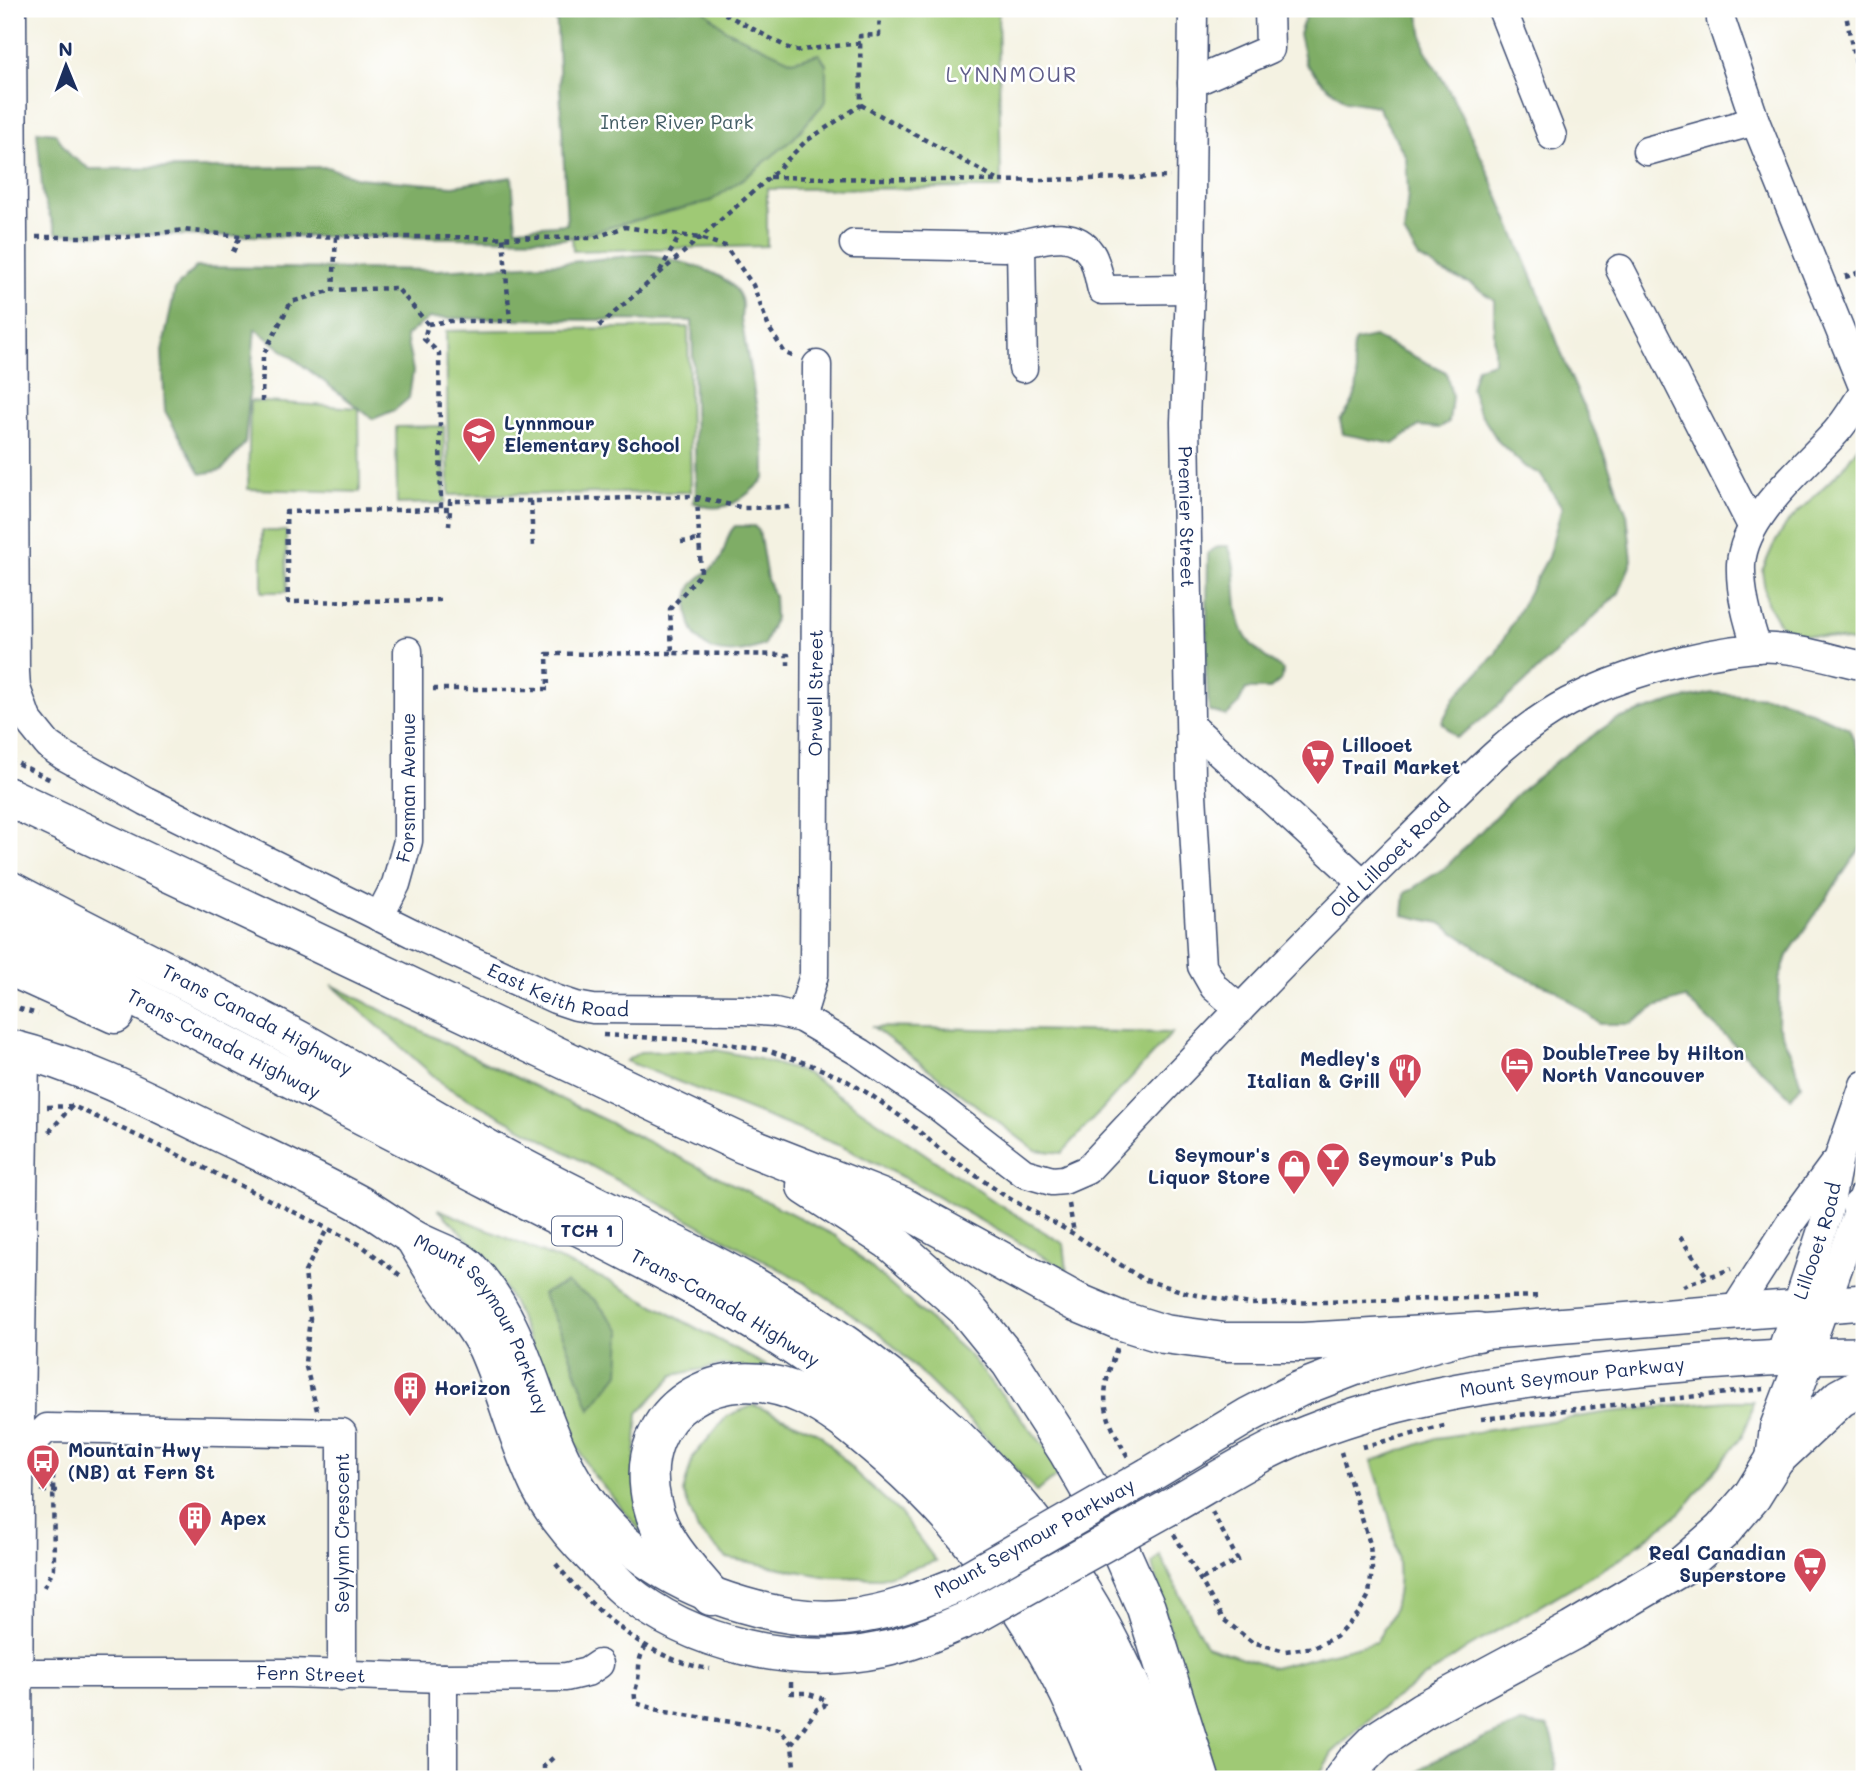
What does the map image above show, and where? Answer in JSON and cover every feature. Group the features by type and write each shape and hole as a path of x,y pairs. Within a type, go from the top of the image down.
{"highway":[{"path":"9,797 743,1144 901,1206 1076,1302 1164,1335 1224,1342 1303,1342 1478,1332"},
{"name":"Trans Canada Highway","path":"9,890 303,1043 501,1157"},
{"name":"Trans-Canada Highway","path":"9,930 737,1311 834,1373 894,1420 939,1462 983,1509 1022,1558 1054,1602 1105,1697 1137,1779"},
{"path":"9,966 436,1153"},
{"path":"743,1144 889,1240 966,1308 1010,1362 1068,1452 1105,1516 1146,1608 1200,1779"},
{"name":"Trans-Canada Highway","path":"501,1157 691,1252 752,1286 851,1349 913,1397 1005,1490 1079,1587 1137,1698 1167,1779"},
{"path":"1775,1459 1794,1356"},
{"path":"710,1596 676,1554 659,1527 648,1480 652,1444 670,1415 688,1399 727,1382 753,1381 777,1385 803,1395 827,1409 874,1444 918,1483 988,1560 1045,1646 1070,1694 1105,1779"},
{"path":"1343,1779 1378,1741 1423,1711 1618,1605 1682,1566 1722,1531 1752,1496 1775,1459 1840,1398 1864,1385"}],"main road":[{"path":"17,1049 73,1065 151,1100 355,1201 413,1238"},
{"name":"Mount Seymour Parkway","path":"413,1238 468,1265 489,1292 507,1319 523,1353 546,1422 581,1494 604,1524 634,1552 658,1569 710,1596 759,1610 823,1619 876,1613 957,1585 1141,1470 1299,1390 1372,1361 1478,1332 1811,1304 1864,1302"},
{"name":"Mount Seymour Parkway","path":"413,1238 437,1278 473,1325 486,1349 540,1488 561,1523 625,1589 664,1616 698,1632 767,1651 825,1656 880,1651 975,1616 1171,1521 1270,1450 1349,1418 1436,1394 1535,1378 1688,1362 1864,1355"}],"street":[{"path":"12,9 14,237"},
{"name":"Premier Street","path":"1193,9 1190,289 1185,422 1191,777 1202,966 1214,987 1240,1009"},
{"path":"1192,83 1270,49 1269,9"},
{"path":"1502,9 1552,136"},
{"path":"1721,9 1721,20 1755,121 1864,391 1839,429 1752,526 1741,563 1747,615 1757,648"},
{"path":"1647,151 1755,121"},
{"path":"854,244 1021,245 1060,236 1079,240 1092,255 1102,290 1190,289"},
{"name":"East Keith Road","path":"14,237 15,671 20,704 36,733 64,756 146,801 379,918 555,999 576,1006 612,1009 744,1010 802,1018 861,1053 939,1107 1024,1173 1052,1181 1064,1180 1087,1170"},
{"path":"1021,245 1023,368"},
{"path":"1620,269 1752,526"},
{"name":"Orwell Street","path":"802,1018 814,975 817,366"},
{"name":"Old Lillooet Road","path":"1087,1170 1363,883 1516,736 1567,703 1620,679 1697,659 1757,648 1808,653 1864,666"},
{"name":"Forsman Avenue","path":"379,918 396,884 408,841 408,651"},
{"path":"1191,726 1363,883"},
{"path":"17,1049 20,1399 37,1446 19,1673 18,1779"},
{"name":"Lillooet Road","path":"1794,1356 1811,1304 1839,1157 1864,1085"},
{"path":"1734,1311 1791,1222 1839,1157"},
{"name":"Lillooet Road","path":"1811,1304 1863,1206"},
{"path":"20,1399 37,1446"},
{"name":"Seylynn Crescent","path":"37,1446 342,1433 342,1676"},
{"name":"Fern Street","path":"19,1673 566,1677 587,1672 599,1664"},
{"path":"443,1678 443,1779"}],"path":[{"path":"716,9 794,51 860,43"},
{"path":"862,104 860,36 879,35 880,9"},
{"path":"1845,9 1853,52 1864,89"},
{"path":"599,326 770,177 807,141 862,104"},
{"path":"862,104 1001,181"},
{"path":"770,177 1001,181 1191,176"},
{"path":"14,237 128,237 184,230 240,236 593,238 625,228 700,238 725,246 753,285 769,328 785,353 817,366"},
{"path":"658,275 680,235"},
{"path":"233,252 240,236"},
{"path":"333,290 336,237"},
{"path":"428,324 450,321 510,321 503,238"},
{"path":"262,402 263,355 291,302 333,290 397,288 428,324"},
{"path":"428,324 424,339 439,353 441,509"},
{"path":"449,526 450,501 697,497 744,508 816,506"},
{"path":"672,653 670,610 701,573 697,497"},
{"path":"531,501 533,548"},
{"path":"440,600 288,602 286,512 450,509"},
{"path":"681,542 699,540"},
{"path":"423,689 548,689 547,654 788,655 788,665"},
{"path":"9,759 56,782"},
{"path":"598,1034 611,1037 708,1041 768,1051 831,1074 871,1095 948,1156 1005,1196 1074,1234 1142,1279 1191,1294 1250,1304 1543,1296"},
{"path":"73,1106 361,1245 405,1279"},
{"path":"319,1433 319,1416 305,1363 310,1318 305,1272 327,1229"},
{"path":"1676,1287 1708,1278 1680,1237"},
{"path":"1117,1347 1107,1375 1106,1416 1141,1470"},
{"path":"1477,1419 1749,1391"},
{"path":"1330,1457 1452,1424"},
{"path":"37,1446 53,1474 54,1567 44,1588"},
{"path":"1171,1521 1223,1619 1252,1642 1285,1651 1315,1647 1336,1637 1359,1613 1369,1595 1372,1569 1370,1544 1341,1452"},
{"path":"1202,1579 1238,1560 1210,1508"},
{"path":"550,1556 569,1580 615,1625"},
{"path":"646,1646 638,1662 638,1678 633,1692 636,1703 664,1712 779,1729 792,1744 795,1779"},
{"path":"792,1677 791,1693 806,1693 826,1700 792,1744"},
{"path":"544,1779 544,1766 555,1756"}],"green space":[{"path":"556,9 703,9 726,30 792,61 819,54 826,64 826,101 794,138 754,171 711,201 565,239 57,234 43,198 37,131 55,133 71,156 90,169 327,167 358,178 453,186 512,177 516,228 567,224"},
{"name":"Inter River Park","path":"559,9 998,9 1001,188 767,189 767,246 573,251"},
{"path":"1308,9 1418,9 1425,49 1451,94 1485,165 1627,514 1632,560 1619,593 1521,686 1456,738 1442,722 1455,697 1495,655 1548,557 1562,507 1540,474 1525,467 1498,441 1478,409 1471,388 1477,367 1494,362 1494,300 1471,284 1419,258 1404,233 1408,193 1406,157 1377,106 1346,101 1323,83 1306,64 1299,34"},
{"path":"648,254 717,275 738,292 742,303 741,319 765,454 765,478 741,499 723,507 714,508 693,502 696,492 692,321 429,318 406,336 413,371 409,398 395,410 373,419 255,329 245,443 222,470 201,474 165,411 162,351 175,289 196,267 438,270 562,263"},
{"path":"688,327 691,492 449,495 446,331"},
{"path":"1374,337 1446,372 1452,396 1449,422 1439,428 1419,426 1394,444 1343,434 1340,420 1353,401 1357,385 1353,347 1355,341"},
{"path":"250,401 359,408 360,492 248,489"},
{"path":"444,426 445,503 397,504 396,427"},
{"path":"1864,438 1864,644 1792,632 1779,623 1767,603 1762,571 1788,522 1842,469"},
{"path":"735,526 754,526 759,531 767,579 774,596 775,618 764,645 741,652 719,651 701,642 694,633 687,602 692,585 720,560 729,534"},
{"path":"262,531 286,531 287,592 262,592"},
{"path":"1219,546 1228,546 1232,557 1238,615 1246,637 1258,651 1283,670 1282,679 1270,689 1246,689 1238,705 1226,716 1209,711 1206,673 1208,553"},
{"path":"1713,693 1779,698 1849,728 1864,766 1864,843 1787,956 1779,980 1778,1026 1792,1056 1801,1085 1791,1098 1685,998 1655,1007 1630,1024 1600,1024 1556,990 1515,973 1440,923 1403,915 1405,893 1446,867 1517,794 1558,760 1615,720 1678,700"},
{"path":"332,985 836,1236 970,1356 1064,1470 1037,1492 985,1436 881,1334 807,1284 445,1086"},
{"path":"873,1027 1172,1033 1062,1153 1035,1150"},
{"path":"716,1050 759,1059 808,1074 997,1203 1064,1244 1067,1270 918,1185 843,1147 626,1061 640,1052"},
{"path":"438,1209 609,1281 776,1371 722,1365 674,1375 638,1413 635,1459 644,1535 591,1472 565,1424 513,1303 486,1258"},
{"path":"566,1283 595,1300 621,1331 619,1373 590,1410 563,1336 542,1294"},
{"path":"1753,1401 1741,1438 1683,1510 1617,1561 1466,1649 1385,1705 1332,1753 1317,1779 1209,1779 1152,1564 1160,1555 1206,1646 1273,1668 1376,1642 1393,1612 1398,1590 1398,1572 1394,1534 1372,1461 1436,1438 1610,1412"},
{"path":"754,1405 819,1433 857,1474 900,1513 936,1561 881,1578 828,1577 727,1558 698,1531 683,1492 693,1457 727,1416"},
{"path":"1521,1723 1548,1727 1556,1753 1552,1779 1409,1779 1436,1759"}],"place":[{"name":"Lynnmour Elementary School","path":"479,464"},
{"name":"Lillooet Trail Market","path":"1318,786"},
{"name":"DoubleTree by Hilton North Vancouver","path":"1517,1094"},
{"name":"Medley's Italian & Grill","path":"1405,1100"},
{"name":"Seymour's Pub","path":"1333,1189"},
{"name":"Seymour's Liquor Store","path":"1294,1196"},
{"name":"Horizon","path":"410,1418"},
{"name":"Mountain Hwy (NB) at Fern St","path":"43,1491"},
{"name":"Apex","path":"195,1548"},
{"name":"Real Canadian Superstore","path":"1810,1594"}],"district":[{"name":"LYNNMOUR","path":"1012,75"}]}
